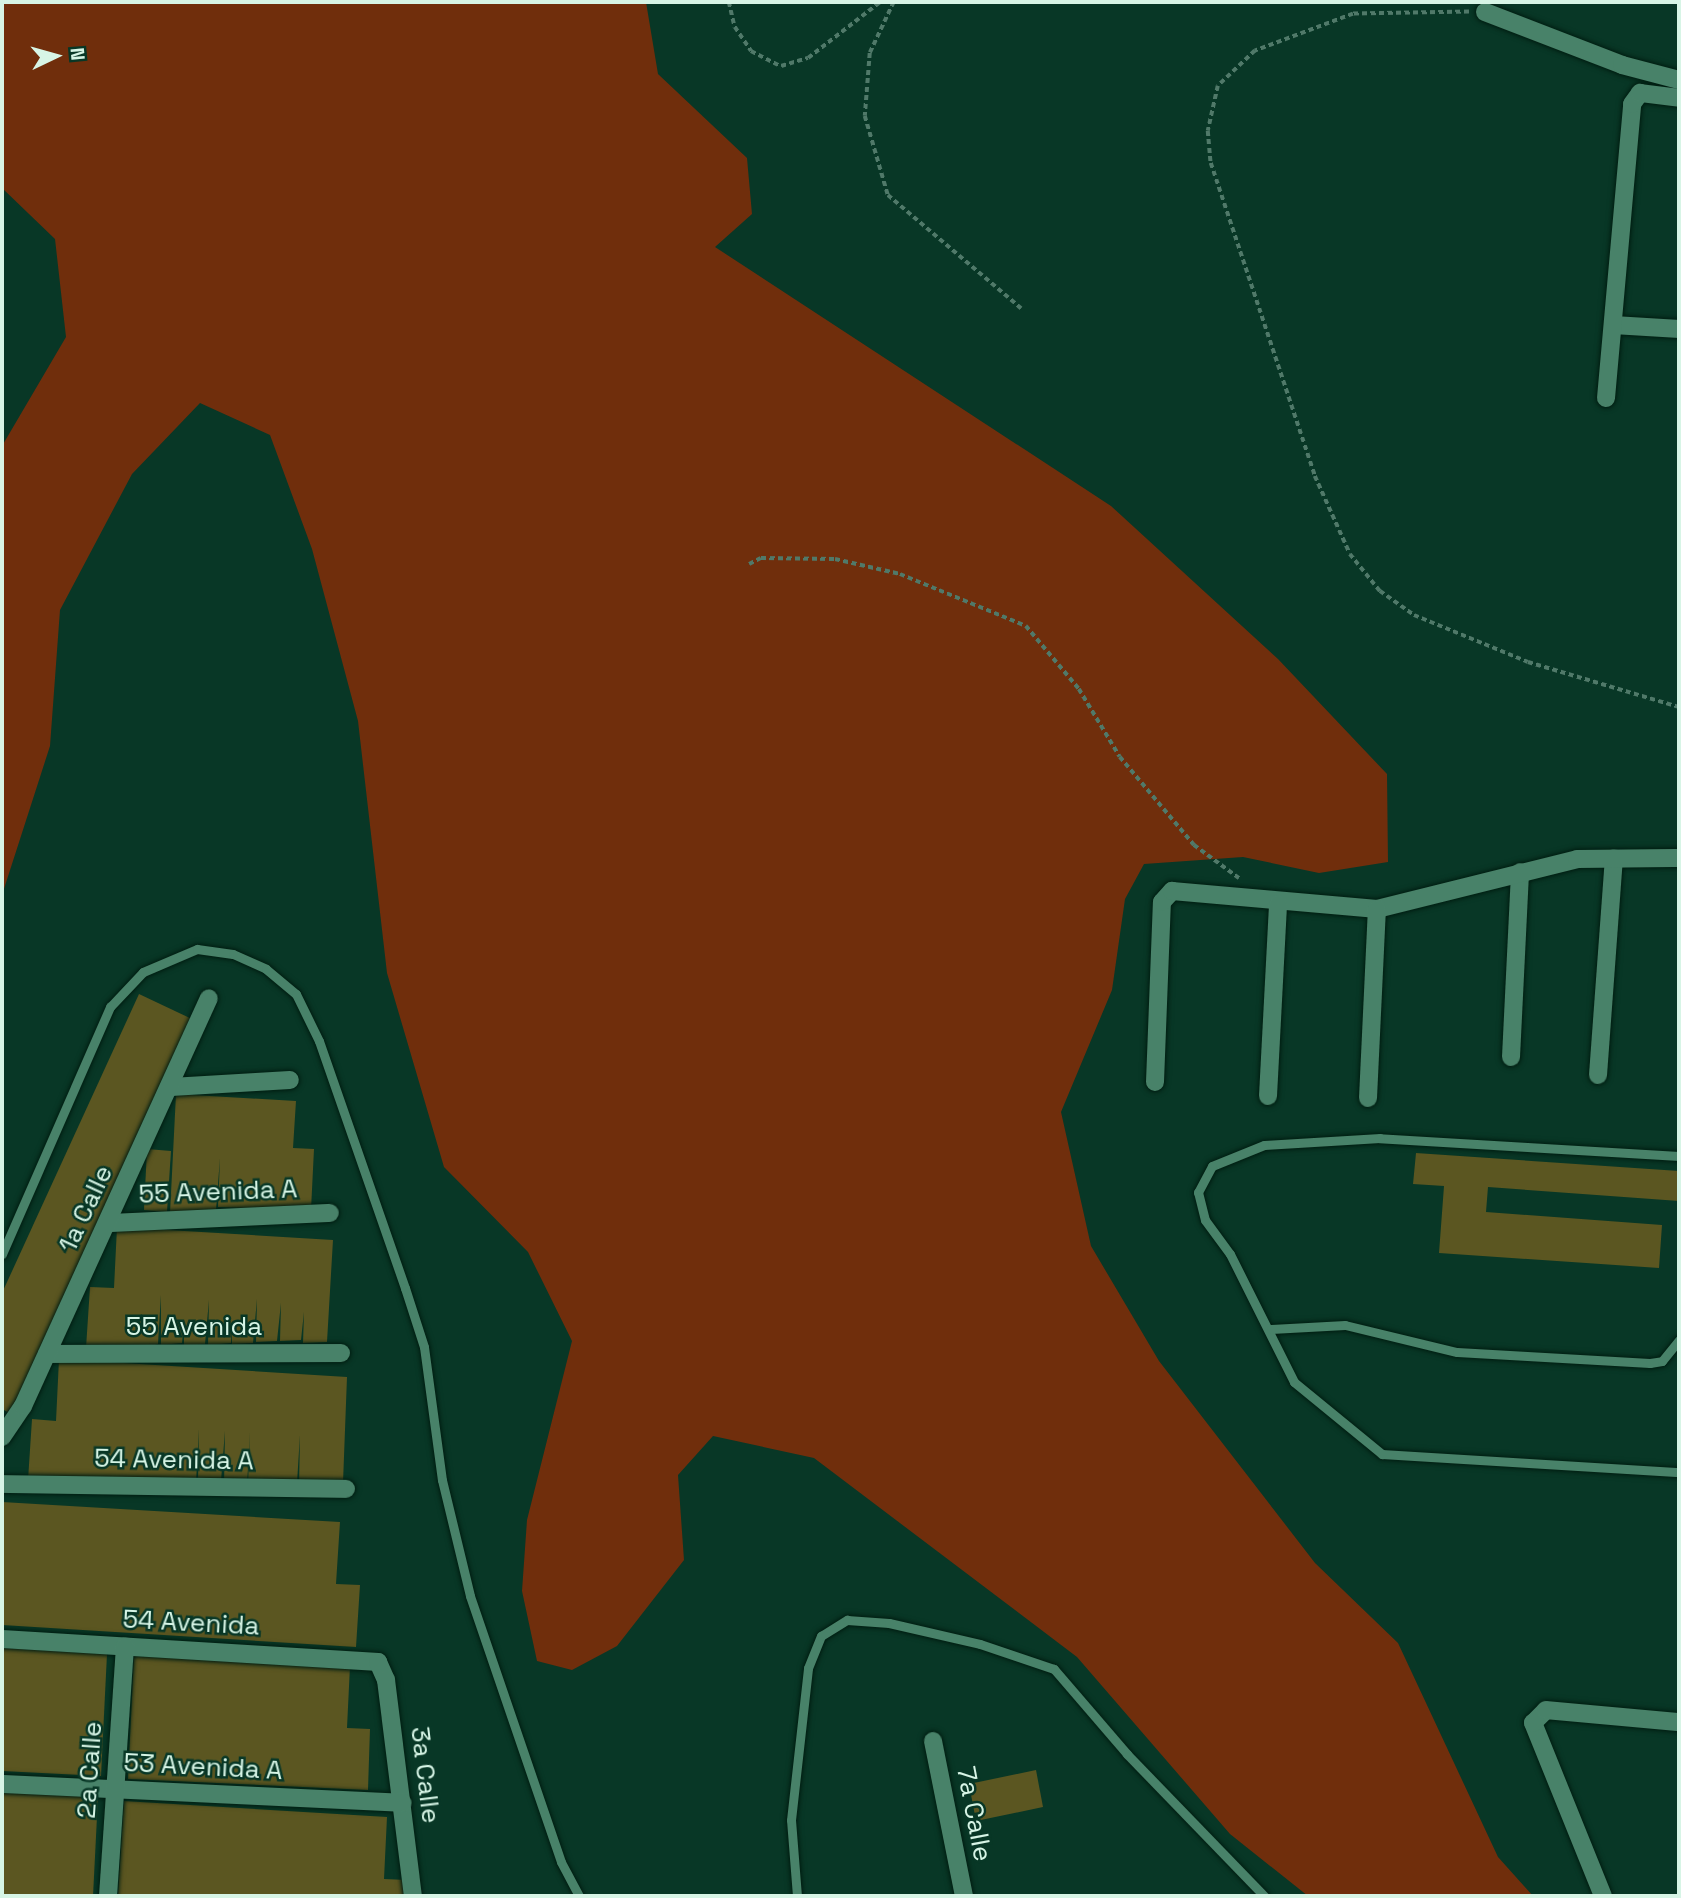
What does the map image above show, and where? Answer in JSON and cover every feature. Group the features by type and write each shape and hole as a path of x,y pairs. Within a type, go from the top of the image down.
{"street":[{"path":"1485,12 1622,65 1679,80"},
{"path":"1606,398 1632,104 1640,93 1679,98"},
{"path":"1614,325 1679,329"},
{"path":"1154,1082 1162,902 1172,891 1186,888 1279,904 1377,909 1577,859 1679,858"},
{"path":"1598,1075 1615,859"},
{"path":"1511,1057 1520,872"},
{"path":"1268,1096 1279,904"},
{"path":"1368,1098 1377,909"},
{"name":"1a Calle","path":"2,1437 47,1354 109,1223 209,998"},
{"path":"171,1087 290,1080"},
{"name":"55 Avenida A","path":"109,1223 330,1213"},
{"name":"55 Avenida","path":"47,1354 341,1353"},
{"name":"54 Avenida A","path":"2,1484 346,1489"},
{"name":"54 Avenida","path":"2,1639 358,1657 378,1662"},
{"name":"2a Calle","path":"108,1896 125,1647"},
{"name":"3a Calle","path":"378,1662 386,1681 413,1896"},
{"path":"1603,1896 1533,1723 1546,1710 1679,1722"},
{"name":"7a Calle","path":"933,1741 964,1896"},
{"name":"53 Avenida A","path":"2,1784 402,1803"}],"lane":[{"path":"2,1254 110,1007 143,972 197,949 233,954 266,969 296,994 319,1041 424,1347 442,1480 470,1596 561,1862 579,1896"},
{"path":"1679,1156 1380,1138 1264,1145 1212,1166 1198,1192 1205,1220 1271,1328 1294,1381 1382,1454 1679,1472"},
{"path":"1271,1328 1345,1325 1457,1352 1650,1363 1662,1361 1679,1340"},
{"path":"797,1896 791,1820 808,1668 821,1636 847,1620 889,1623 980,1644 1054,1669 1127,1754 1264,1896"}],"path":[{"path":"729,2 735,27 751,51 780,66 808,58 880,2"},
{"path":"894,2 870,53 865,116 888,195 1021,308"},
{"path":"1485,12 1353,13 1255,51 1218,86 1208,131 1211,163 1315,476 1350,554 1380,592 1415,615 1528,662 1679,707"},
{"path":"749,564 761,558 835,559 900,574 1026,626 1079,689 1121,757 1194,845 1245,882"}],"shaded area":[{"path":"2,2 646,2 658,74 747,158 752,214 715,247 1111,506 1278,659 1387,774 1388,862 1319,873 1243,857 1144,864 1125,899 1112,990 1061,1112 1091,1246 1159,1361 1315,1563 1398,1643 1498,1857 1533,1896 1308,1896 1230,1834 1077,1657 814,1458 713,1436 678,1475 684,1560 617,1646 572,1670 537,1661 522,1591 527,1520 572,1341 528,1252 444,1167 387,973 358,721 312,549 270,435 200,403 132,474 60,610 50,746 2,895 2,446 66,337 55,239 2,188"}],"building":[{"path":"139,994 194,1020 13,1415 2,1409 2,1293"},
{"path":"176,1094 296,1101 293,1148 314,1149 311,1210 218,1207 220,1158 216,1210 170,1213"},
{"path":"147,1149 171,1151 167,1212 144,1210"},
{"path":"1416,1153 1679,1171 1679,1201 1488,1187 1486,1212 1662,1225 1659,1268 1439,1253 1444,1186 1413,1184"},
{"path":"117,1227 333,1240 327,1342 303,1343 304,1312 301,1340 280,1341 281,1303 277,1341 256,1342 257,1299 253,1343 232,1344 232,1321 231,1343 208,1345 209,1300 205,1344 184,1346 184,1323 182,1343 161,1345 161,1295 158,1344 134,1351 86,1348 90,1287 114,1288"},
{"path":"59,1359 347,1377 343,1483 299,1486 300,1435 297,1483 248,1484 250,1432 247,1485 224,1484 225,1431 221,1481 198,1480 199,1429 196,1482 28,1480 32,1419 56,1421"},
{"path":"2,1502 340,1522 336,1584 360,1585 356,1647 2,1625"},
{"path":"2,1648 107,1654 101,1776 2,1771"},
{"path":"134,1656 350,1666 347,1728 370,1729 368,1790 128,1779"},
{"path":"1036,1770 1043,1807 976,1821 969,1784"},
{"path":"2,1792 98,1797 93,1896 2,1896"},
{"path":"124,1801 387,1817 384,1879 407,1880 406,1896 118,1896"}]}
